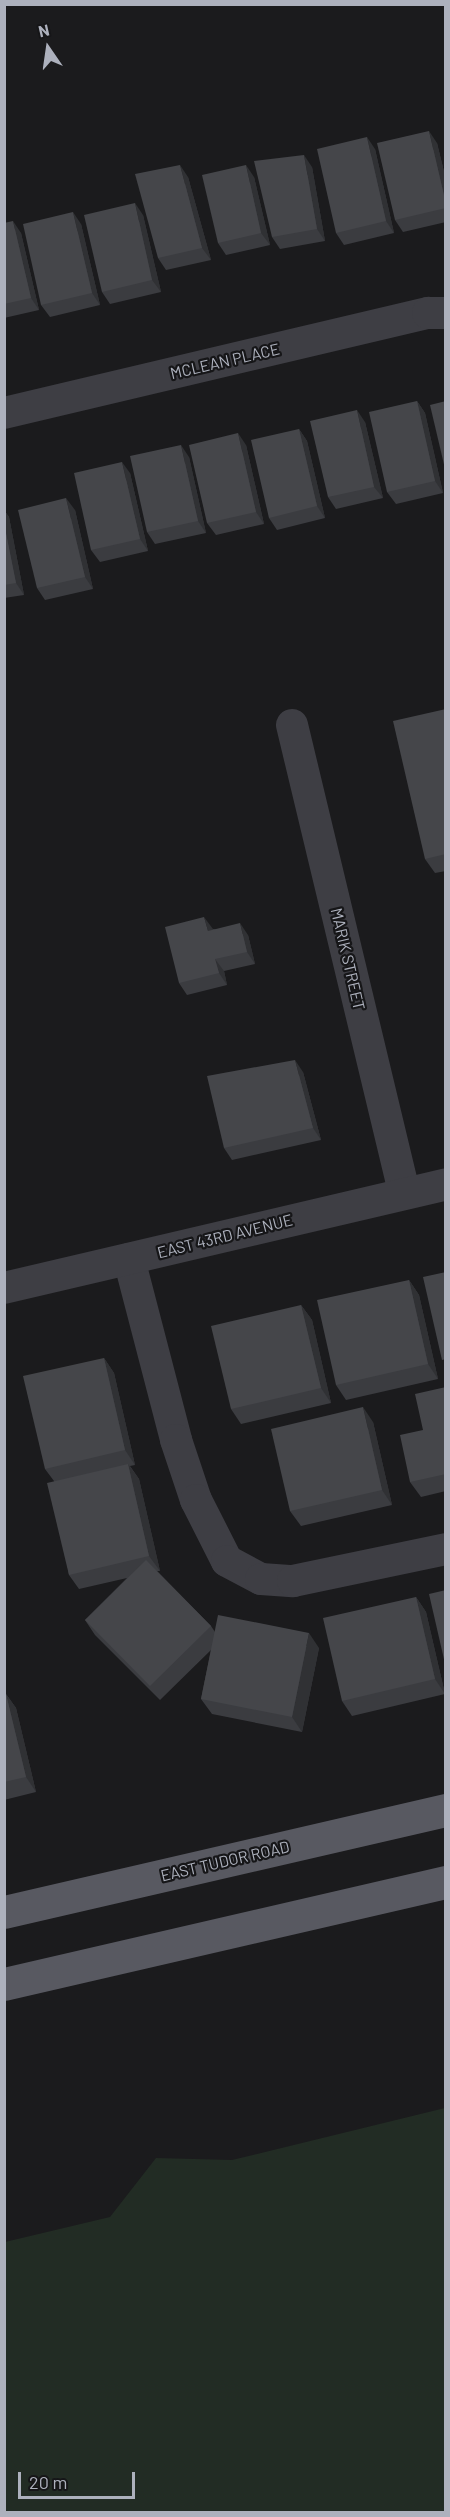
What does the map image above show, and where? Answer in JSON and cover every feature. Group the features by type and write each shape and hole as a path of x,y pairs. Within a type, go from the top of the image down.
{"main road":[{"name":"EAST TUDOR ROAD","path":"4,1912 446,1810"},
{"path":"4,1984 446,1882"}],"street":[{"name":"MCLEAN PLACE","path":"4,413 428,313 446,313"},
{"name":"MARIK STREET","path":"292,725 404,1193"},
{"name":"EAST 43RD AVENUE","path":"4,1288 446,1184"},
{"path":"129,1259 176,1440 196,1500 227,1561 261,1579 294,1581 446,1549"}],"shaded area":[{"path":"445,2108 445,2512 5,2512 5,2242 110,2217 156,2158 232,2160"}],"building":[{"path":"429,131 446,208 395,220 377,143"},
{"path":"367,137 386,221 336,233 317,149"},
{"path":"304,155 317,229 272,237 254,161"},
{"path":"180,165 202,248 158,258 135,174"},
{"path":"246,165 261,233 218,243 202,175"},
{"path":"135,203 152,280 102,292 84,215"},
{"path":"73,212 92,293 41,305 23,224"},
{"path":"13,221 31,298 4,304 4,223"},
{"path":"417,401 435,481 387,492 369,412"},
{"path":"446,401 446,473 430,405"},
{"path":"357,410 374,487 328,497 310,421"},
{"path":"299,429 317,506 269,518 251,440"},
{"path":"238,433 256,512 207,523 189,445"},
{"path":"181,445 198,521 147,532 130,456"},
{"path":"122,462 140,539 91,550 74,473"},
{"path":"66,498 85,577 37,588 18,510"},
{"path":"4,523 16,583 4,585"},
{"path":"446,709 446,854 425,859 393,721"},
{"path":"204,917 208,931 240,923 247,952 215,959 219,973 179,983 165,927"},
{"path":"295,1060 313,1128 224,1148 207,1076"},
{"path":"446,1272 446,1359 442,1360 423,1277"},
{"path":"409,1280 428,1364 336,1385 317,1300"},
{"path":"301,1305 321,1388 231,1409 211,1326"},
{"path":"104,1358 125,1450 45,1469 23,1376"},
{"path":"446,1387 446,1474 410,1482 400,1435 423,1430 415,1394"},
{"path":"363,1407 382,1490 290,1511 271,1429"},
{"path":"128,1464 149,1556 69,1575 47,1483"},
{"path":"146,1560 211,1626 150,1686 85,1620"},
{"path":"446,1590 446,1668 429,1594"},
{"path":"416,1597 435,1679 342,1701 323,1618"},
{"path":"218,1615 309,1633 292,1717 201,1699"},
{"path":"4,1694 6,1694 26,1777 4,1782"}]}
